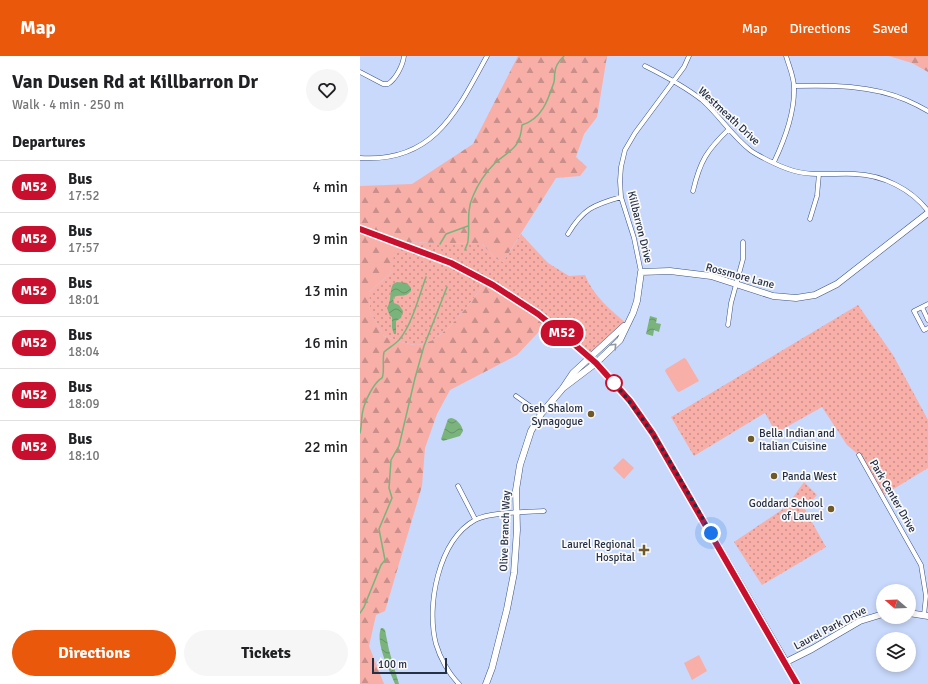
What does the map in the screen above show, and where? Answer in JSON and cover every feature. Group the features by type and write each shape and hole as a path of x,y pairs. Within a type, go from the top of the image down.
{"street":[{"path":"360,72 383,84 388,84 392,82 402,64 404,56"},
{"path":"360,158 393,156 420,145 437,133 457,109 487,56"},
{"name":"Killbarron Drive","path":"596,363 620,340 637,301 641,272 634,238 621,197 621,167 625,150 635,133 674,80 689,56"},
{"path":"774,162 784,141 792,107 794,86 786,56"},
{"name":"Westmeath Drive","path":"645,66 674,80 701,100 751,150 774,162 788,169 819,174 855,174 884,180 908,191 920,201 928,212"},
{"path":"794,86 828,85 876,91 905,100 928,111"},
{"path":"693,191 698,171 705,157 713,144 729,129"},
{"path":"810,219 817,196 819,174"},
{"path":"568,234 575,222 583,213 599,203 621,197"},
{"name":"Rossmore Lane","path":"641,272 670,271 711,276 773,296 796,298 816,294 837,284 928,212"},
{"path":"360,229 451,263 493,285 538,314 596,363 630,401 653,434 786,662 797,684"},
{"path":"728,325 731,303 743,259 743,242"},
{"path":"928,304 914,311 924,330 928,328"},
{"path":"922,307 928,320"},
{"name":"Killbarron Drive","path":"590,357 627,324"},
{"name":"Olive Branch Way","path":"486,684 492,668 507,609 514,573 517,530 516,490 520,465 531,431 541,414 563,388 573,373 590,357"},
{"name":"Olive Branch Way","path":"563,388 596,363"},
{"path":"516,396 541,414"},
{"name":"Park Center Drive","path":"859,455 921,565 926,596 926,615"},
{"path":"458,486 475,519"},
{"path":"459,684 444,662 436,644 433,625 433,600 442,559 458,534 475,519 516,512 544,511"},
{"path":"916,614 926,615"},
{"name":"Laurel Park Drive","path":"786,662 812,649 860,621 876,616"}],"green space":[{"path":"518,56 607,56 597,117 584,134 576,157 587,167 580,176 556,178 503,262 495,258 482,244 397,242 390,274 369,292 370,312 384,336 414,345 427,343 446,330 465,310 486,282 548,322 517,355 450,390 437,414 425,448 422,486 385,611 376,615 369,646 384,684 360,684 360,186 412,184 473,144"},
{"path":"889,56 928,56 928,72 912,63"},
{"path":"521,234 548,263 569,276 585,275 588,283 598,296 627,324 590,357 560,331 486,282 456,320 436,338 427,343 414,345 384,336 370,312 369,292 390,274 396,242 482,244 495,258 503,262"},
{"path":"858,305 893,355 928,420 928,468 882,496 859,455 847,445 822,407 776,433 765,413 694,456 671,417"},
{"path":"684,358 699,381 679,392 665,371"},
{"path":"623,458 634,468 624,479 613,468"},
{"path":"804,482 817,495 804,508 826,547 762,585 734,542 786,507"},
{"path":"699,655 707,671 692,680 684,663"}],"water":[{"path":"397,282 407,283 411,288 411,291 406,295 393,298 394,303 399,305 403,311 401,318 396,321 396,334 394,334 392,328 392,317 390,316 387,308 393,284"},
{"path":"650,316 657,318 656,323 661,324 659,332 654,330 653,336 646,334"},
{"path":"451,418 459,423 463,431 460,436 443,441 441,439 448,419"},
{"path":"381,628 385,630 399,684 395,684 381,649"}],"waterway":[{"path":"465,250 469,235 470,207 477,187 485,174 495,163 517,144 522,125 535,118 547,102 554,82 556,68 564,56"},
{"path":"440,244 446,234 468,226"},
{"path":"360,433 362,413 366,402 370,392 383,375 384,352 404,334 415,310 426,277"},
{"path":"360,613 364,607 381,565 385,560 379,529 392,498 389,488 391,460 399,446 424,346 447,287"}],"bus line":[{"name":"M52","path":"360,229 451,263 493,285 538,314 596,363 630,401 653,434 786,662 797,684"}],"place":[{"name":"Oseh Shalom Synagogue","path":"591,414"},
{"name":"Bella Indian and Italian Cuisine","path":"751,439"},
{"name":"Panda West","path":"774,476"},
{"name":"Goddard School of Laurel","path":"831,509"},
{"name":"Laurel Regional Hospital","path":"644,550"}],"route":[{"path":"614,383 610,379 630,401 653,434 711,533"}]}
